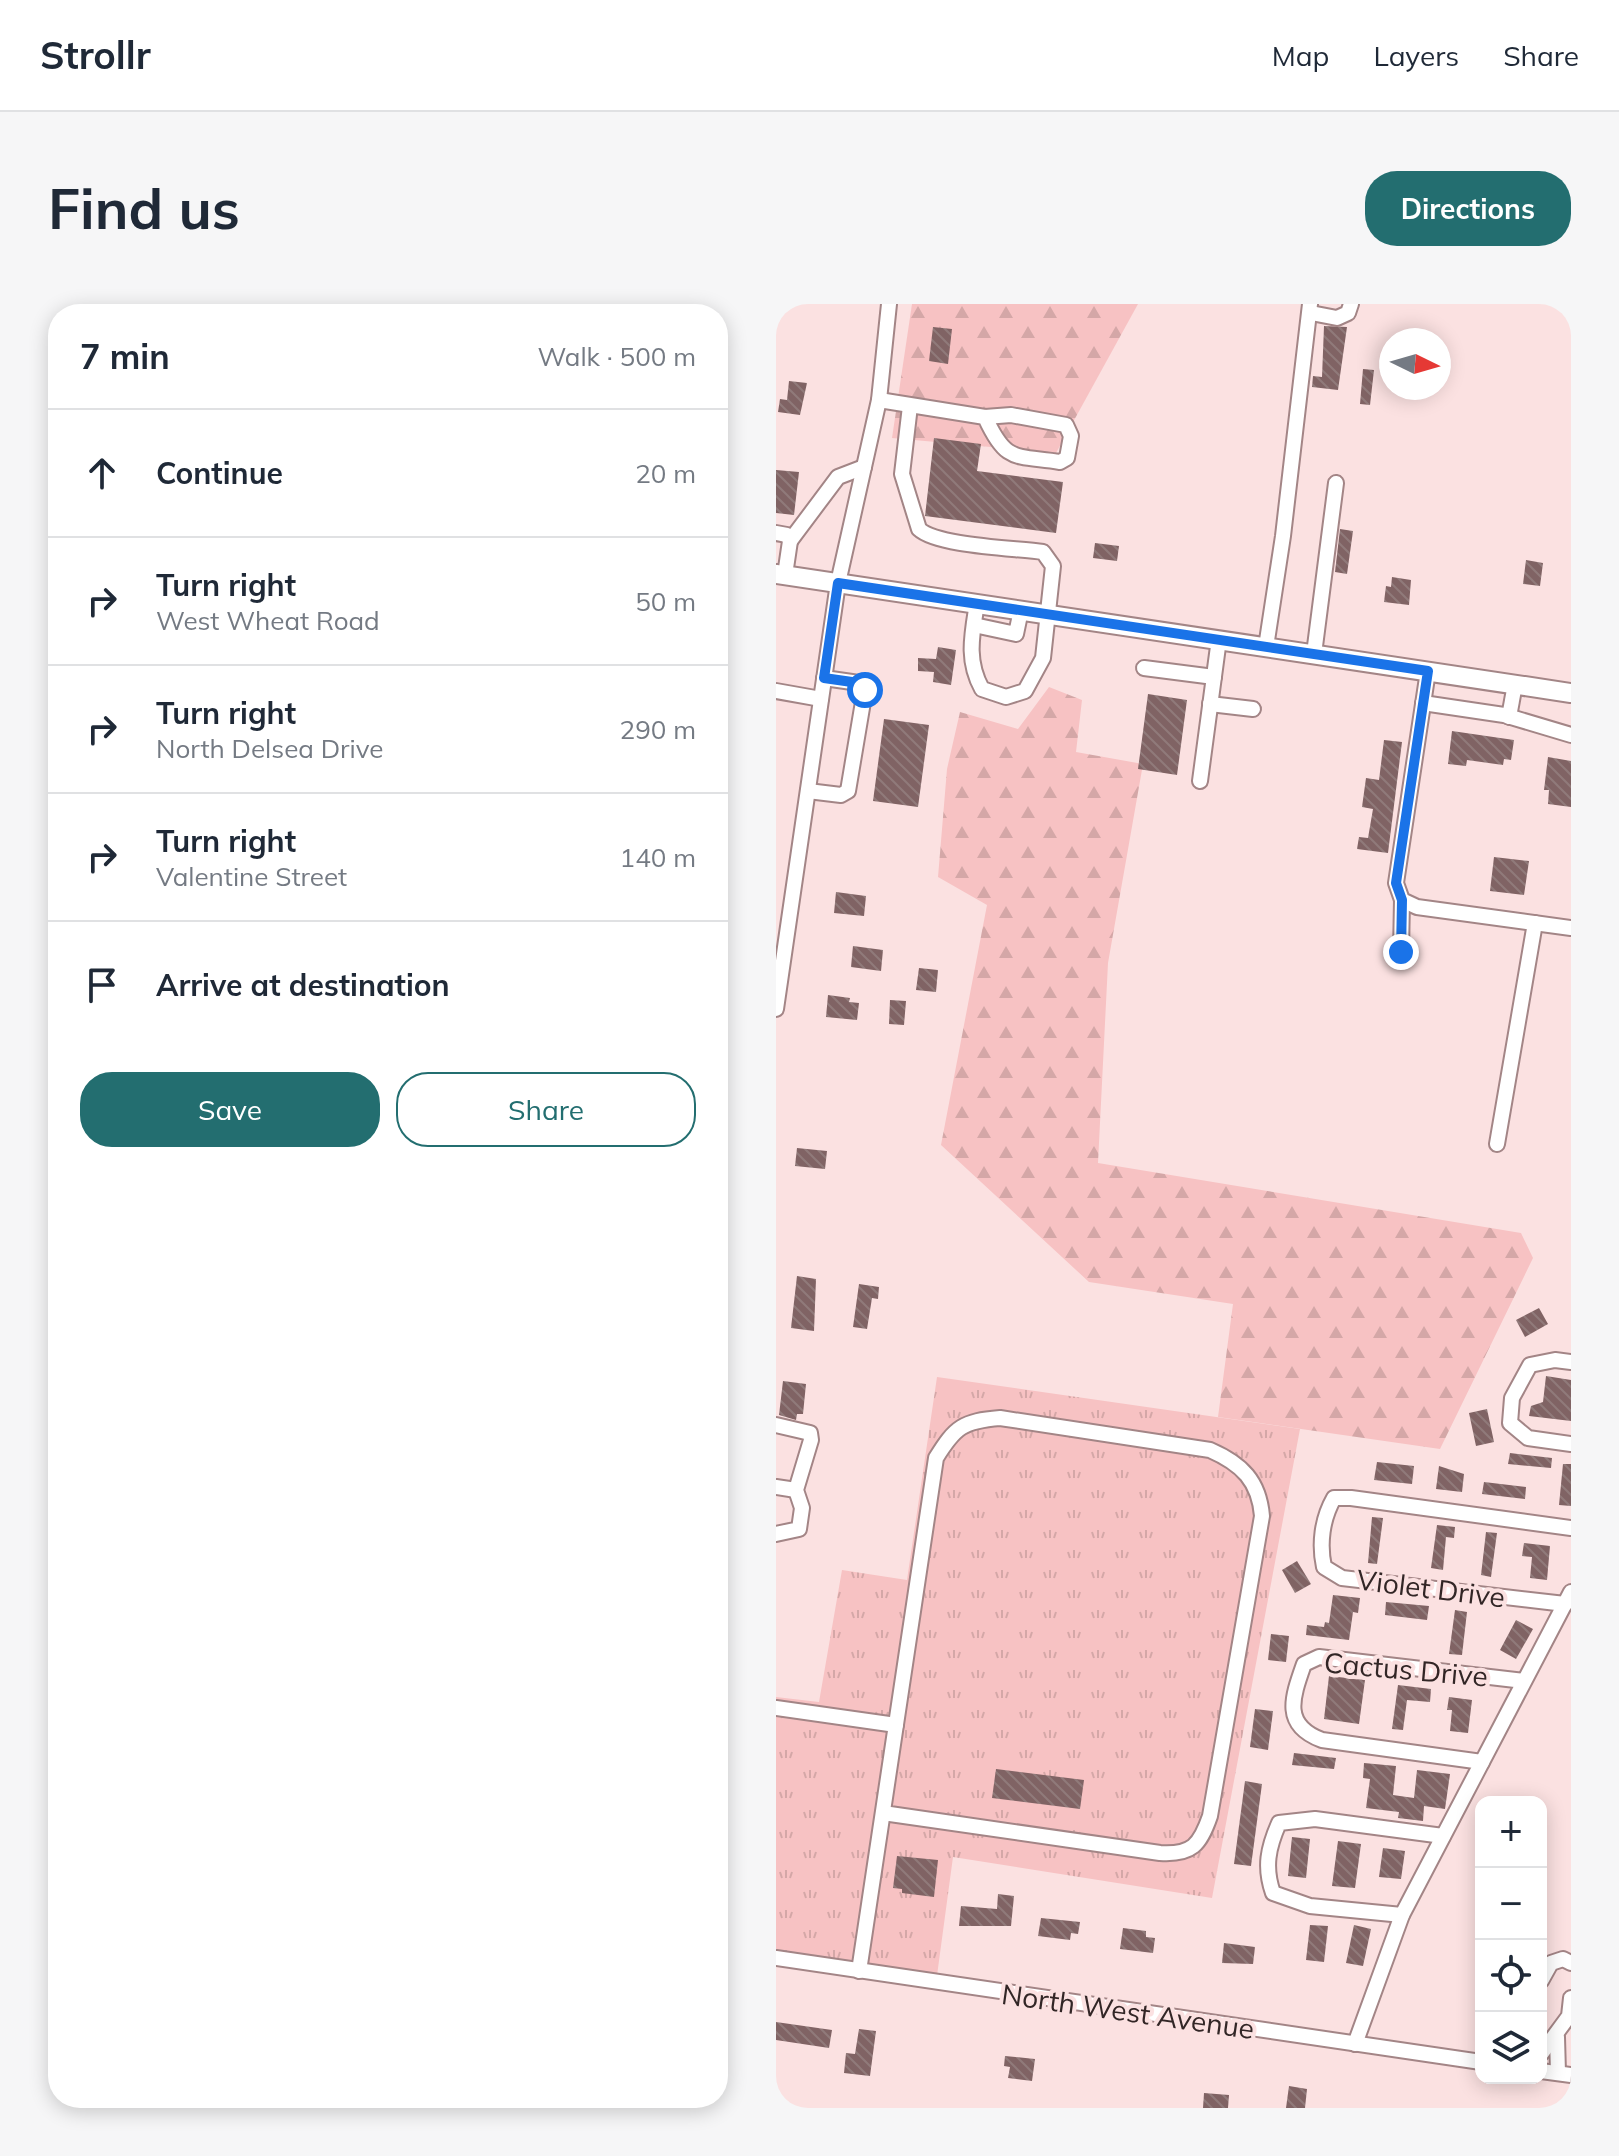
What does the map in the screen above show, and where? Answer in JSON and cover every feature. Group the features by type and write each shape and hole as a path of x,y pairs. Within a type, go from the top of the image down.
{"main road":[{"path":"780,575 1571,693"}],"street":[{"path":"776,1009 838,583 879,400 889,304"},
{"path":"1266,647 1311,308 1337,318 1348,313 1351,304"},
{"path":"879,400 985,417 1011,415 1066,425 1071,436 1067,458 1060,462 1006,453 999,446 985,417"},
{"path":"910,406 902,474 919,529 925,535 942,539 1043,552 1053,566 1043,658 1025,691 1006,697 982,689 972,671 970,654 977,603"},
{"path":"780,575 790,541 838,477 864,467"},
{"path":"1314,654 1336,483"},
{"path":"776,533 787,535 790,541"},
{"path":"974,625 1016,634 1021,610"},
{"path":"1200,781 1219,639"},
{"path":"1144,668 1214,677"},
{"path":"1401,952 1402,900 1396,883 1428,671"},
{"path":"808,791 841,795 848,791 865,690 859,683 824,678"},
{"path":"1509,717 1515,684"},
{"path":"776,691 821,699"},
{"path":"1423,703 1509,717 1571,735"},
{"path":"1210,704 1253,709"},
{"path":"1402,900 1417,907 1571,928"},
{"path":"1497,1144 1535,923"},
{"path":"1571,1362 1555,1360 1530,1365 1512,1398 1510,1423 1528,1438 1571,1444"},
{"path":"859,1971 936,1458 953,1432 974,1420 1000,1418 1210,1450 1232,1460 1248,1474 1260,1494 1262,1516 1210,1816 1203,1835 1193,1847 1180,1854 1160,1853 883,1813"},
{"path":"776,1425 810,1433 804,1469 796,1490 802,1508 799,1529 776,1534"},
{"path":"776,1487 796,1490"},
{"name":"Violet Drive","path":"1568,1598 1342,1578 1324,1567 1323,1533 1325,1514 1334,1498 1571,1528"},
{"path":"1355,2044 1402,1915 1568,1598"},
{"name":"Cactus Drive","path":"1482,1762 1322,1740 1307,1735 1296,1725 1292,1709 1304,1664 1319,1657 1524,1681"},
{"path":"776,1708 896,1725"},
{"path":"1402,1915 1310,1906 1273,1893 1266,1874 1269,1846 1279,1823 1315,1819 1443,1836"},
{"name":"North West Avenue","path":"776,1958 1475,2061"},
{"path":"1547,1970 1551,1963 1563,1959 1571,1963"},
{"path":"1547,2048 1569,2016 1571,1998"},
{"path":"1557,2037 1564,2074"}],"green space":[{"path":"912,304 1138,304 1056,453 892,438"},
{"path":"1049,687 1082,700 1076,752 1143,764 1108,963 1098,1163 1521,1233 1533,1258 1440,1449 1218,1417 1233,1304 1089,1282 941,1145 987,905 938,877 947,769 960,712 1018,729"},
{"path":"937,1377 1300,1429 1212,1898 953,1857 936,1983 776,1959 776,1697 819,1702 842,1570 907,1580"}],"building":[{"path":"1324,326 1347,327 1338,390 1312,387 1313,376 1322,377"},
{"path":"933,327 952,329 948,364 929,361"},
{"path":"1363,369 1374,370 1370,405 1360,404"},
{"path":"789,381 807,383 800,415 778,412 780,399 787,400"},
{"path":"934,438 981,444 977,471 1063,482 1056,533 925,516"},
{"path":"776,470 799,472 794,515 776,513"},
{"path":"1340,529 1353,531 1347,574 1335,572"},
{"path":"1095,543 1119,546 1117,561 1093,558"},
{"path":"1526,560 1543,563 1540,586 1523,584"},
{"path":"1392,577 1411,580 1409,605 1384,602 1386,586 1391,587"},
{"path":"938,647 956,650 951,685 933,682 934,672 918,671 918,658 936,659"},
{"path":"1148,694 1187,700 1177,775 1138,769"},
{"path":"884,719 929,725 918,807 873,801"},
{"path":"1452,731 1514,740 1511,760 1504,759 1503,765 1467,760 1466,766 1448,764"},
{"path":"1384,740 1402,742 1388,853 1357,849 1359,837 1368,838 1373,809 1362,807 1366,778 1379,780"},
{"path":"1548,757 1571,761 1571,807 1548,804 1549,790 1544,790"},
{"path":"1494,857 1529,861 1524,895 1490,891"},
{"path":"836,892 866,896 864,916 834,913"},
{"path":"853,946 883,950 881,971 851,967"},
{"path":"919,968 938,970 936,992 916,990"},
{"path":"828,995 850,998 849,1002 859,1003 857,1020 826,1017"},
{"path":"890,1000 906,1001 904,1025 889,1024"},
{"path":"797,1148 827,1151 825,1169 795,1166"},
{"path":"797,1276 816,1279 814,1331 791,1328"},
{"path":"859,1284 879,1287 878,1299 872,1298 867,1329 853,1327"},
{"path":"1539,1308 1548,1324 1525,1337 1516,1320"},
{"path":"1546,1376 1571,1380 1571,1421 1529,1416 1531,1406 1543,1402"},
{"path":"783,1381 806,1384 803,1414 797,1414 796,1420 779,1415"},
{"path":"1487,1409 1494,1442 1476,1446 1469,1413"},
{"path":"1510,1453 1552,1458 1551,1468 1508,1464"},
{"path":"1377,1462 1414,1466 1412,1484 1374,1480"},
{"path":"1563,1464 1571,1464 1571,1506 1559,1505"},
{"path":"1439,1466 1464,1474 1462,1492 1436,1489"},
{"path":"1484,1482 1526,1487 1525,1499 1482,1494"},
{"path":"1372,1517 1383,1518 1377,1564 1368,1563"},
{"path":"1437,1525 1455,1527 1454,1538 1446,1537 1443,1570 1431,1568"},
{"path":"1486,1532 1497,1533 1491,1577 1481,1575"},
{"path":"1524,1543 1550,1546 1547,1580 1530,1578 1532,1557 1522,1556"},
{"path":"1297,1561 1311,1584 1295,1593 1282,1570"},
{"path":"1333,1595 1360,1598 1358,1613 1353,1612 1349,1640 1306,1635 1307,1625 1324,1627 1325,1622 1329,1623"},
{"path":"1386,1602 1429,1606 1427,1620 1385,1615"},
{"path":"1455,1610 1467,1612 1462,1655 1449,1654"},
{"path":"1516,1620 1533,1629 1516,1659 1500,1650"},
{"path":"1271,1634 1289,1636 1286,1662 1268,1660"},
{"path":"1329,1676 1365,1680 1359,1724 1324,1719"},
{"path":"1398,1685 1431,1689 1430,1702 1407,1700 1403,1730 1392,1729"},
{"path":"1449,1697 1472,1700 1468,1733 1450,1731 1452,1710 1447,1710"},
{"path":"1255,1709 1273,1711 1268,1750 1250,1747"},
{"path":"1294,1753 1336,1758 1334,1769 1292,1765"},
{"path":"1364,1763 1396,1766 1393,1795 1414,1798 1417,1770 1450,1774 1445,1809 1424,1806 1423,1821 1398,1818 1399,1812 1366,1808 1370,1779 1363,1778"},
{"path":"996,1769 1084,1780 1080,1809 992,1798"},
{"path":"1245,1781 1262,1784 1251,1866 1234,1864"},
{"path":"1292,1837 1310,1839 1306,1878 1288,1876"},
{"path":"1338,1841 1361,1844 1355,1888 1332,1886"},
{"path":"1383,1848 1405,1851 1401,1879 1379,1877"},
{"path":"897,1856 938,1860 934,1897 902,1893 902,1889 893,1888"},
{"path":"998,1894 1014,1896 1011,1926 959,1926 961,1906 997,1909"},
{"path":"1041,1918 1080,1922 1078,1934 1071,1933 1070,1940 1038,1936"},
{"path":"1310,1925 1328,1926 1324,1962 1306,1960"},
{"path":"1354,1925 1371,1929 1363,1966 1346,1963"},
{"path":"1123,1928 1146,1931 1146,1937 1155,1938 1153,1953 1120,1949"},
{"path":"1224,1943 1255,1947 1253,1964 1222,1963"},
{"path":"776,2022 832,2030 829,2048 776,2040"},
{"path":"859,2029 876,2031 870,2076 844,2073 846,2053 855,2054"},
{"path":"1005,2056 1035,2059 1032,2081 1008,2078 1010,2067 1004,2066"},
{"path":"1289,2086 1307,2089 1305,2108 1286,2108"},
{"path":"1204,2093 1229,2095 1228,2108 1203,2108"}],"route":[{"path":"865,690 859,683 824,678 838,583 1428,671 1396,883 1402,900 1401,952"}]}
